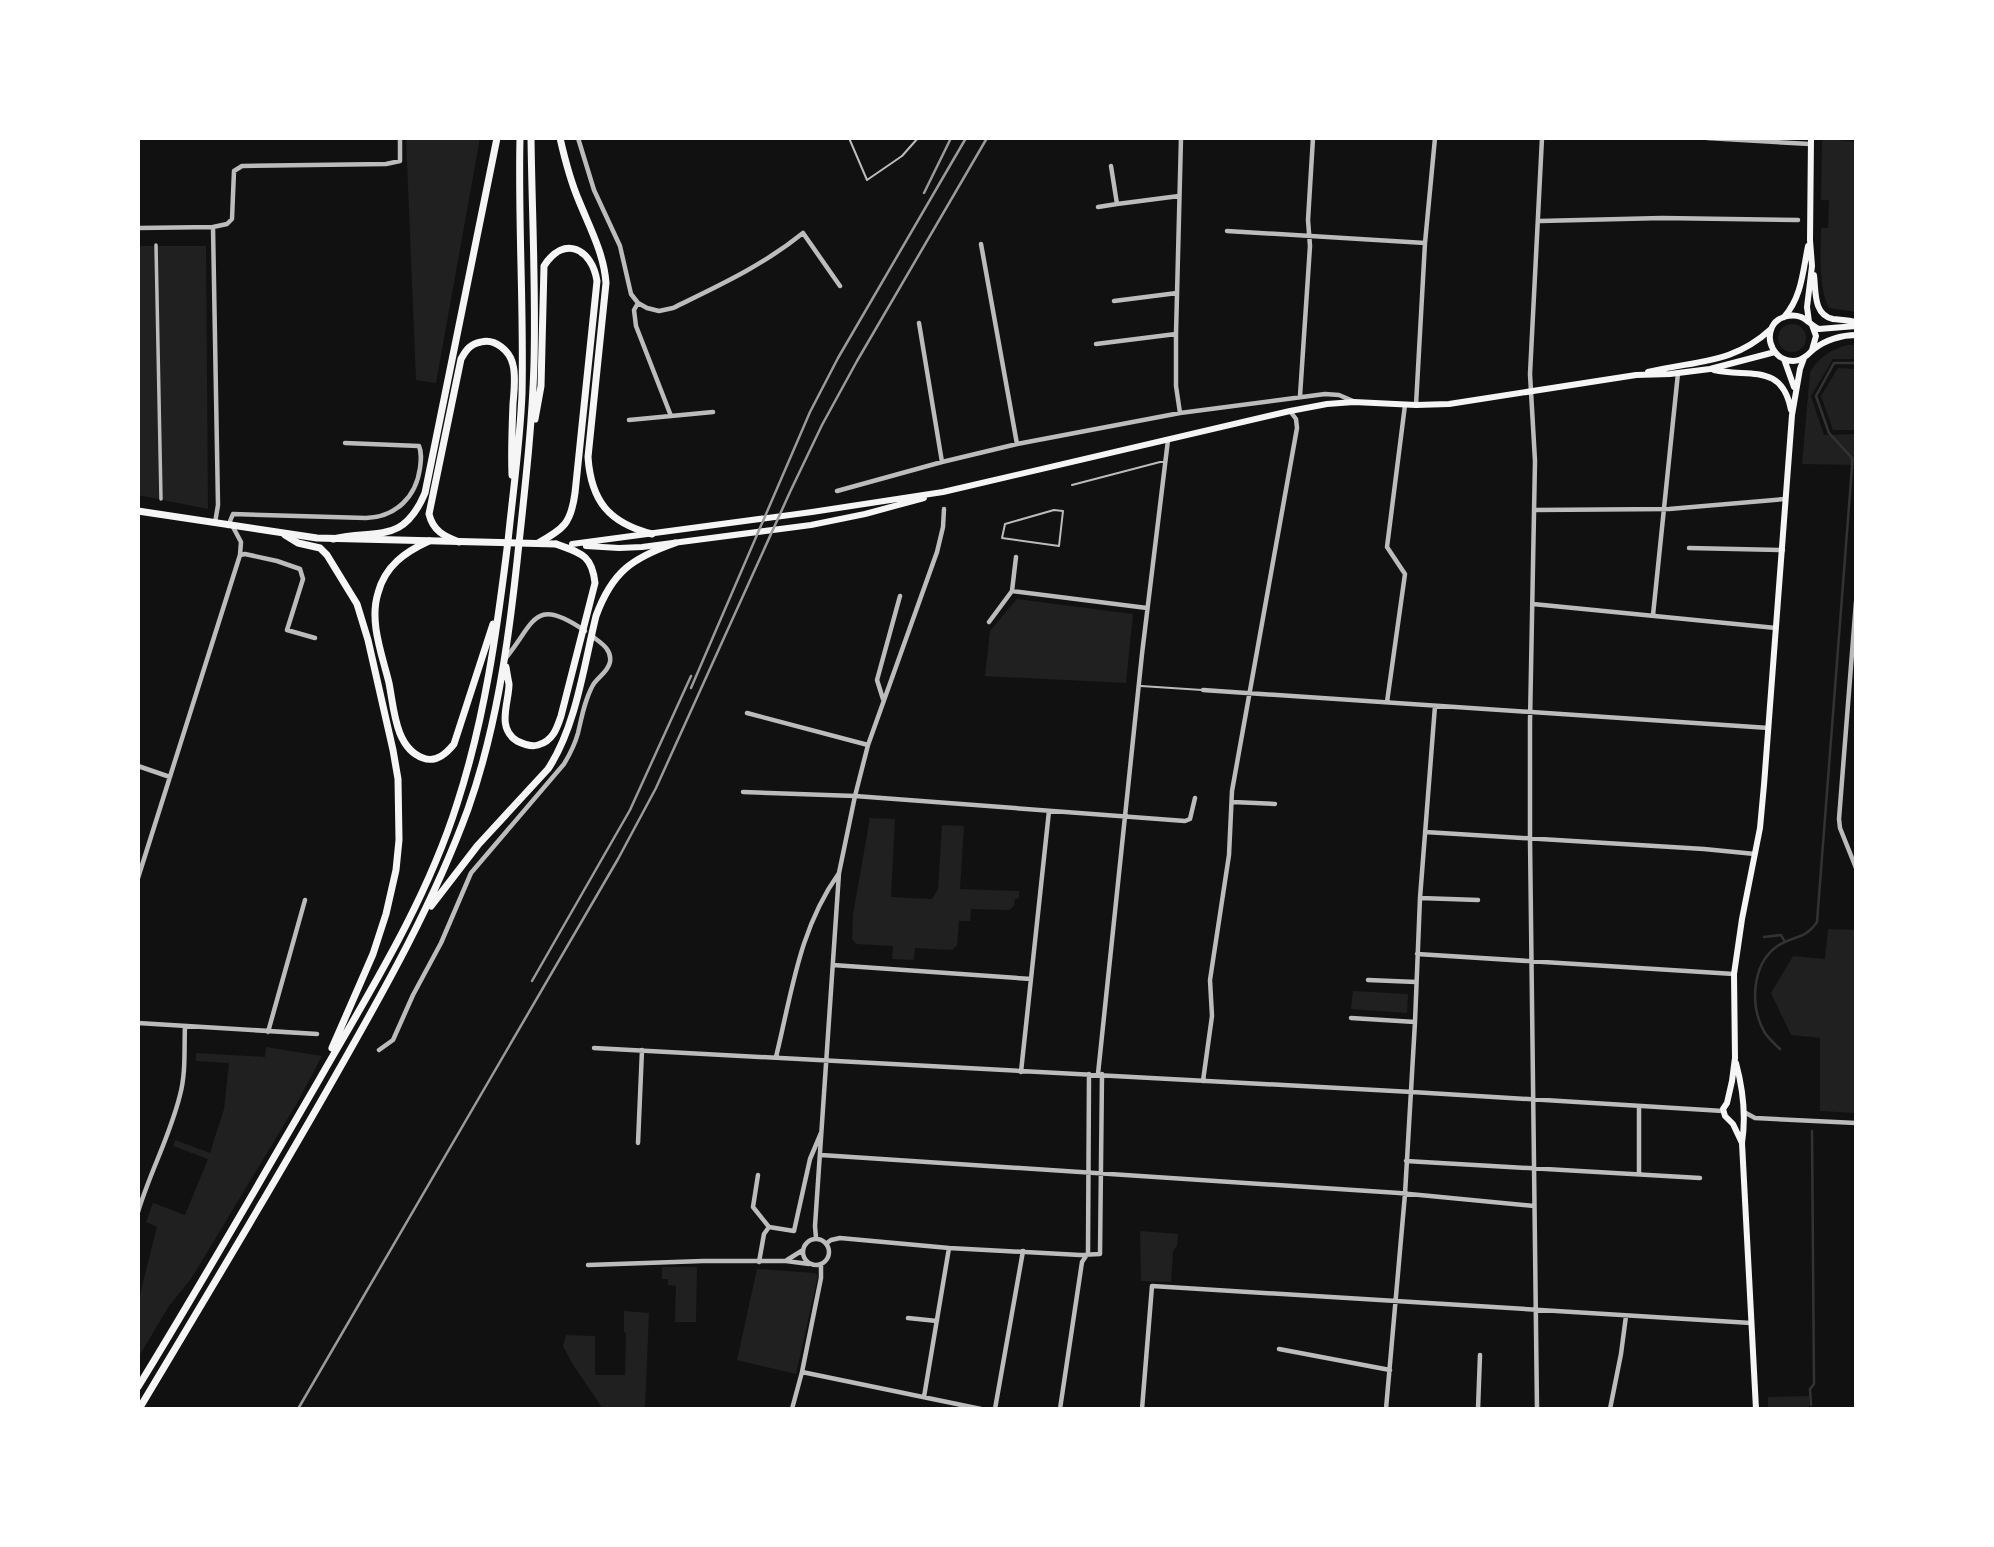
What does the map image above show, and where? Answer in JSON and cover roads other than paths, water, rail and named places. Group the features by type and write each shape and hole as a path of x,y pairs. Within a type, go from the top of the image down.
{"main road":[{"path":"333,539 350,535 388,533 404,524 421,503 497,138"},
{"path":"138,1387 183,1314 402,932 440,850 456,807 488,684 513,498 522,399 520,138"},
{"path":"139,1409 297,1145 390,980 422,918 468,809 492,726 504,660 529,447 534,363 531,138"},
{"path":"560,138 566,166 605,270 606,283 588,457 589,476 597,498 607,511 624,524 652,534"},
{"path":"1811,141 1810,240 1816,298 1821,312 1829,318 1856,324"},
{"path":"1804,358 1791,361 1784,359 1774,352 1770,336 1775,323 1790,311 1798,295 1810,240"},
{"path":"529,447 541,386 544,266 548,259 561,250 575,249 589,257 596,271 597,281 575,493 572,515 566,525 538,543"},
{"path":"1812,266 1807,307 1816,336 1812,350"},
{"path":"1784,317 1798,316 1816,328 1826,330 1856,324"},
{"path":"138,511 285,535 333,539 572,544 619,548 678,543 811,524 1326,404 1449,404 1709,361 1730,356 1752,345 1772,328"},
{"path":"1742,1143 1723,1111 1732,1081 1735,1058 1734,974 1762,806 1795,390 1804,358 1812,350 1841,337 1856,335"},
{"path":"460,542 435,530 429,514 461,359 467,348 480,342 495,344 506,351 513,364 513,498"},
{"path":"1636,375 1710,369 1774,352"},
{"path":"1784,359 1795,390"},
{"path":"1710,369 1725,373 1770,376 1786,394 1792,415"},
{"path":"572,544 943,492"},
{"path":"285,535 298,543 320,548 327,555 361,614 393,750 400,808 396,870 383,925 318,1081"},
{"path":"429,541 406,552 390,569 378,593 374,616 400,733 410,750 418,756 429,760 437,758 454,744 500,600"},
{"path":"422,918 478,845 555,758 572,716 600,606 622,571 646,553 678,543"},
{"path":"504,660 509,685 504,711 506,727 511,737 524,745 538,745 550,739 557,729 595,583 590,562 579,552 556,544"},
{"path":"1735,1058 1741,1082 1743,1111 1742,1143 1756,1409"},
{"path":"1727,1103 1734,1100 1743,1111"},
{"path":"1729,1120 1735,1121 1743,1111"}],"street":[{"path":"138,228 214,227 227,224 232,219 234,171 242,166 386,164 400,161 400,138"},
{"path":"578,138 594,190 620,246 631,294 638,303 659,311 673,308 755,268 803,233 840,286"},
{"path":"1180,413 1176,386 1176,334 1181,138"},
{"path":"1300,396 1310,246 1308,220 1313,138"},
{"path":"1416,405 1425,243 1435,138"},
{"path":"1537,1409 1530,839 1535,510 1530,374 1542,138"},
{"path":"1707,138 1811,141"},
{"path":"1111,166 1118,204"},
{"path":"1098,207 1178,196"},
{"path":"1539,221 1798,219"},
{"path":"214,227 218,505 215,524"},
{"path":"1227,231 1425,243"},
{"path":"981,244 1017,444"},
{"path":"156,245 161,499"},
{"path":"1114,301 1177,293"},
{"path":"638,303 634,310 636,326 671,416"},
{"path":"919,323 942,462"},
{"path":"1096,344 1176,334"},
{"path":"1653,615 1678,373"},
{"path":"837,491 1017,444 1180,413 1300,396 1339,394 1354,402"},
{"path":"1387,702 1405,574 1387,547 1405,405"},
{"path":"1203,1081 1212,1016 1210,980 1226,880 1232,791 1298,423 1290,411"},
{"path":"629,420 713,412"},
{"path":"827,1243 840,1238 949,1248 1100,1254 1100,1074 1138,686 1168,440"},
{"path":"138,877 240,555 241,542 231,526 233,514 366,518 385,516 398,508 415,487 421,458 419,446 345,443"},
{"path":"1535,510 1663,509 1786,499"},
{"path":"816,1238 839,873 868,745 937,552 944,509"},
{"path":"1689,548 1783,550"},
{"path":"240,555 277,561 300,569 303,579 287,630 315,638"},
{"path":"989,622 1012,591 1016,557"},
{"path":"1012,591 1147,608"},
{"path":"883,699 877,680 900,596"},
{"path":"1856,602 1839,819 1856,868"},
{"path":"1533,604 1777,628"},
{"path":"379,1050 393,1040 441,943 471,873 564,764 575,742 588,694 610,662 605,646 565,618 553,614 537,617 504,660"},
{"path":"1203,690 1769,728"},
{"path":"1386,1409 1405,1194 1420,898 1435,706"},
{"path":"747,713 868,745"},
{"path":"138,766 170,777"},
{"path":"743,792 855,796 1188,820 1195,798"},
{"path":"1233,803 1275,804"},
{"path":"1021,1072 1048,811"},
{"path":"1425,832 1755,854"},
{"path":"776,1057 808,928 827,890 839,873"},
{"path":"1420,898 1478,900"},
{"path":"268,1032 305,900"},
{"path":"1417,954 1734,974"},
{"path":"833,965 1031,979"},
{"path":"1368,980 1416,982"},
{"path":"1351,1018 1415,1022"},
{"path":"138,1023 317,1034"},
{"path":"138,1212 167,1139 181,1093 185,1026"},
{"path":"594,1048 1100,1074 1723,1111"},
{"path":"638,1143 642,1050"},
{"path":"1060,1409 1082,1262 1088,1253 1090,1074"},
{"path":"1639,1106 1639,1174"},
{"path":"1743,1111 1755,1118 1856,1123"},
{"path":"758,1175 753,1207 769,1227 794,1231 810,1159 822,1131"},
{"path":"821,1155 1405,1194 1534,1206"},
{"path":"1406,1161 1700,1178"},
{"path":"759,1262 764,1234 769,1227"},
{"path":"786,1261 803,1250 808,1241 816,1238 827,1243 829,1247 829,1255 821,1265 821,1278 792,1409"},
{"path":"925,1397 949,1248"},
{"path":"803,1250 804,1258 809,1264"},
{"path":"995,1409 1023,1251"},
{"path":"588,1265 703,1261 786,1261 821,1265"},
{"path":"1142,1409 1152,1286 1752,1323"},
{"path":"1610,1409 1626,1316"},
{"path":"908,1318 937,1321"},
{"path":"1279,1349 1390,1370"},
{"path":"1478,1409 1480,1355"},
{"path":"802,1372 981,1409"}],"lane":[{"path":"849,138 867,180 902,156 918,138"},
{"path":"1072,485 1166,462"},
{"path":"1054,510 1063,511 1059,546 1002,538 1004,524 1054,510"},
{"path":"1138,686 1203,690"}],"waterway":[{"path":"1780,1049 1760,1023 1755,1000 1756,988 1758,976 1768,955 1782,943 1803,935 1817,922 1852,467 1852,458 1829,433 1816,396 1834,363 1856,363"},
{"path":"1764,937 1781,935 1785,942"},
{"path":"1811,1405 1810,1389 1814,1384 1812,1131"}],"railway":[{"path":"924,193 951,138"},
{"path":"691,688 810,412 838,358 966,138"},
{"path":"298,1409 618,859 656,788 822,425 987,138"},
{"path":"532,981 630,810 691,676"}]}
